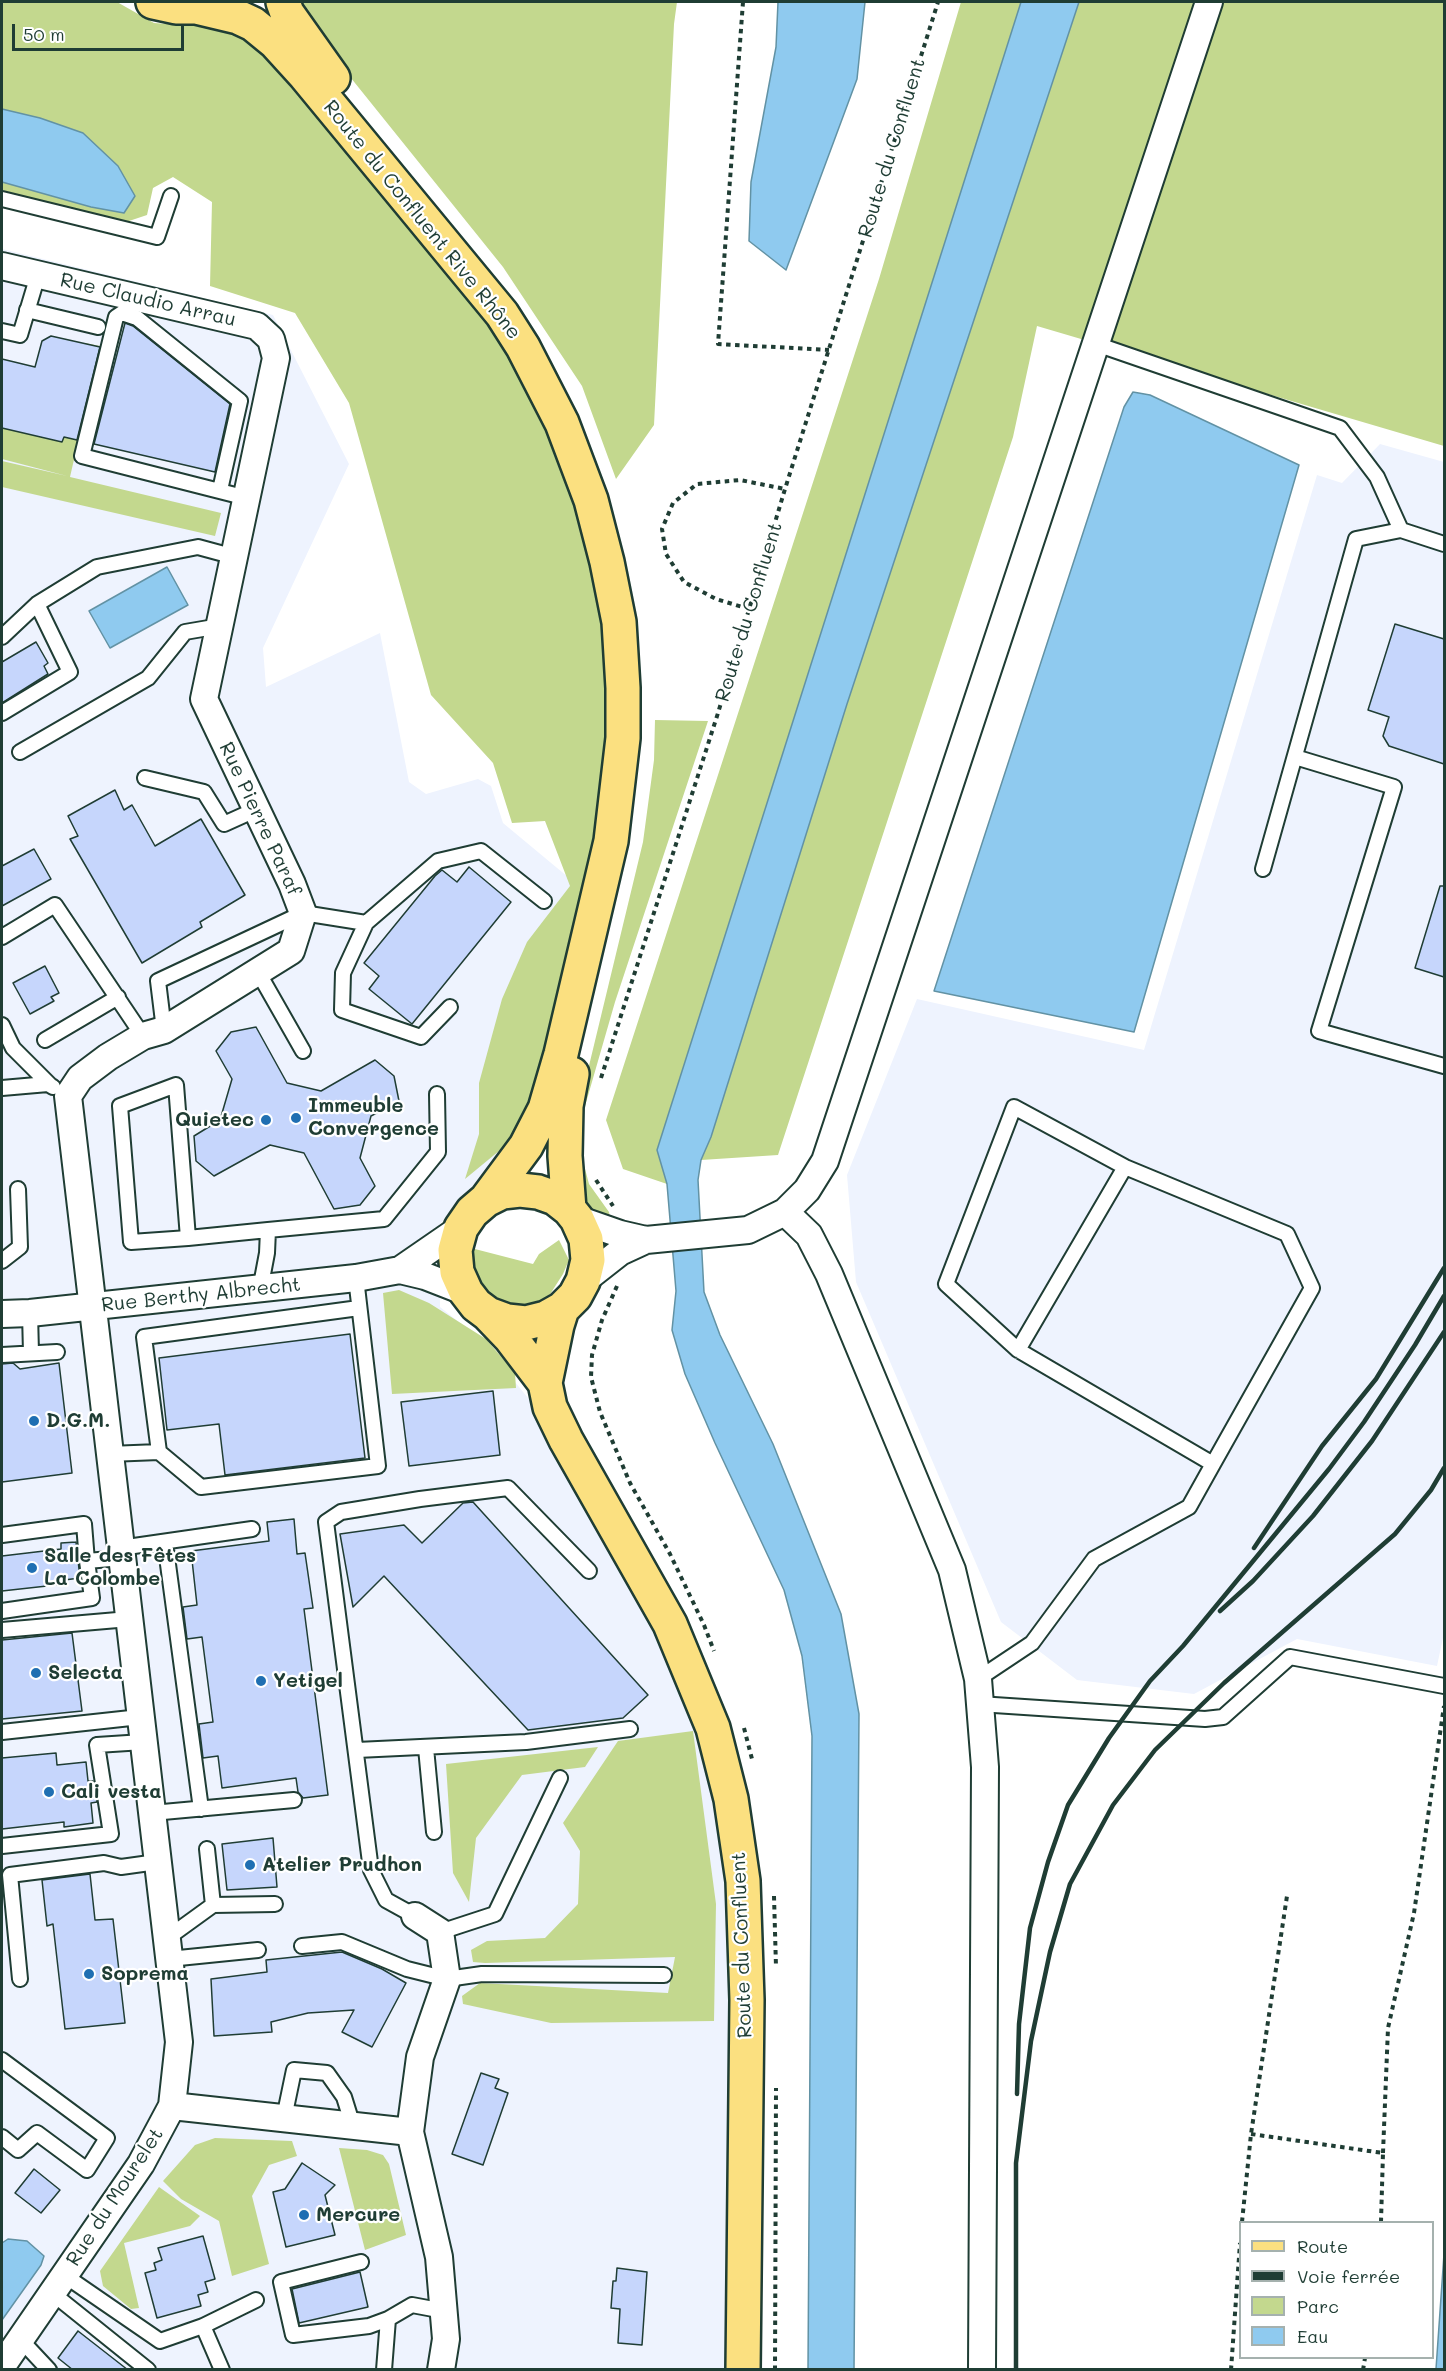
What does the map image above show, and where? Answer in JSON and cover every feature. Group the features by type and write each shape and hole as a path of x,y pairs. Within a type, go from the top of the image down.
{"main road":[{"name":"Route du Confluent Rive Rhône","path":"153,2 176,7 206,4 253,24 275,42 320,92 502,314 523,347 562,423 591,500 619,622 623,738 611,841 561,1054 545,1109 526,1146 486,1200"},
{"name":"Route du Confluent Rive Rhône","path":"283,2 287,13 322,64 515,304 540,340 576,414 604,487 619,538 632,594 639,645 641,700 639,757 632,818 611,922 575,1059 566,1106 565,1156 573,1214"},
{"path":"520,1190 538,1192 555,1198 573,1214 586,1239 588,1260 583,1281 575,1296 562,1309 546,1318 526,1323 507,1321 477,1303 457,1272 455,1250 462,1228 472,1212 486,1200 502,1192 520,1190"},
{"name":"Route du Confluent","path":"477,1303 510,1336 545,1383"},
{"name":"Route du Confluent","path":"562,1309 545,1383 550,1407 566,1440 670,1624 713,1728 730,1798 743,1881 747,2000 743,2370"}],"street":[{"path":"583,1281 620,1252 653,1240 748,1230 785,1212 807,1190 825,1161 1209,2"},
{"name":"Rue Claudio Arrau","path":"2,266 257,326 271,339 276,358"},
{"name":"Rue Pierre Paraf","path":"59,1090 108,1057 154,1033 291,951 303,913 292,884 204,699 276,358"},
{"path":"59,1090 92,1307 179,2042 172,2106"},
{"path":"785,1212 808,1235 829,1274 948,1559 978,1692 985,1767 982,2370"},
{"path":"573,1214 620,1234 653,1240"},
{"name":"Rue Berthy Albrecht","path":"400,1270 462,1228"},
{"name":"Rue Berthy Albrecht","path":"2,1314 261,1290 400,1270 425,1276 477,1303"},
{"path":"415,1916 440,1932 447,1979 420,2057 410,2132 439,2257 446,2339 441,2370"},
{"name":"Rue du Mourelet","path":"2,2366 141,2164 172,2106 410,2132"}],"lane":[{"path":"2,199 157,237 171,196"},
{"path":"2,331 20,335 38,275"},
{"path":"27,310 98,327"},
{"path":"220,490 240,401 137,318 122,314 116,317 82,456 247,498"},
{"path":"1096,344 1340,428 1377,477 1401,530"},
{"path":"1263,869 1356,539 1401,530 1444,544"},
{"path":"2,637 37,604 98,567 198,547 235,557"},
{"path":"2,713 70,672 37,604"},
{"path":"20,752 148,678 185,632 220,626"},
{"path":"1295,757 1394,786 1319,1031 1444,1066"},
{"path":"145,778 204,792 224,824 255,810"},
{"path":"450,1007 421,1037 342,1010 343,973 366,923 438,861 481,851 544,901"},
{"path":"2,937 55,904 118,997 154,1033"},
{"path":"154,1033 158,981 303,913 366,923"},
{"path":"258,972 303,1051"},
{"path":"45,1040 118,997"},
{"path":"2,1025 13,1048 59,1090"},
{"path":"188,1238 176,1085 120,1106 131,1242 188,1238 384,1219 438,1152 437,1094"},
{"path":"2,1088 59,1090"},
{"path":"978,1692 1032,1643 1094,1559 1189,1507 1312,1288 1287,1234 1125,1167 1014,1107 946,1284 1018,1350 1213,1464"},
{"path":"1018,1350 1125,1167"},
{"path":"2,1261 20,1247 18,1189"},
{"path":"261,1290 268,1230"},
{"path":"109,1454 159,1452 201,1486 378,1466 356,1278"},
{"path":"159,1452 144,1337 360,1308"},
{"path":"30,1313 31,1353"},
{"path":"2,1356 57,1352"},
{"path":"415,1916 386,1900 371,1870 326,1522 341,1512 508,1488 590,1571"},
{"path":"2,1535 84,1524 92,1598 2,1611"},
{"path":"87,1561 165,1542 252,1529"},
{"path":"165,1542 201,1809"},
{"path":"2,1630 129,1619"},
{"path":"978,1692 1205,1719 1223,1717 1290,1657 1444,1686"},
{"path":"357,1750 526,1742 630,1729"},
{"path":"2,1732 142,1730"},
{"path":"2,1846 111,1834 97,1745 142,1730"},
{"path":"426,1748 434,1832"},
{"path":"440,1932 495,1914 560,1778"},
{"path":"152,1814 294,1800"},
{"path":"207,1850 213,1905"},
{"path":"20,1979 10,1875 104,1863 121,1867 158,1862"},
{"path":"168,1949 213,1905 275,1904"},
{"path":"302,1946 342,1942 407,1969 447,1979 482,1974 664,1975"},
{"path":"168,1949 258,1950"},
{"path":"2,2060 107,2138 87,2170 37,2133 18,2150 2,2137"},
{"path":"284,2118 294,2070 327,2073 344,2097 353,2126"},
{"path":"361,2262 281,2282 293,2335 369,2326 388,2319 412,2305 444,2311"},
{"path":"58,2284 160,2341 203,2326 256,2300"},
{"path":"58,2284 148,2370"},
{"path":"384,2370 388,2319"},
{"path":"203,2326 222,2370"},
{"path":"20,2339 49,2370"}],"path":[{"path":"743,2 718,344 829,350"},
{"name":"Route du Confluent","path":"599,1088 718,713 785,489 938,2"},
{"path":"749,609 716,599 684,582 666,554 662,529 673,503 698,484 740,480 785,489"},
{"path":"594,1171 604,1193 618,1210"},
{"path":"1381,2221 1388,2028 1414,1913 1444,1706"},
{"path":"1242,2221 1251,2134 1287,1896"},
{"path":"1251,2134 1383,2153"},
{"path":"1231,2370 1239,2258"}],"shaded area":[{"path":"2,249 273,315 349,464 263,648 266,687 380,633 409,782 426,794 478,779 491,786 503,823 580,887 539,1080 507,1154 439,1225 440,1307 479,1338 537,1409 659,1632 715,1785 732,1940 732,2369 2,2369"},
{"path":"1380,444 1444,462 1444,1633 1437,1666 1297,1639 1194,1694 1077,1680 1001,1622 856,1282 847,1175 917,999 1144,1050 1317,475 1342,483"}],"green space":[{"path":"2,2 117,2 154,23 211,24 242,33 314,107 478,307 520,372 557,445 592,558 610,659 605,800 546,1075 505,1146 465,1179 479,1134 479,1083 502,999 527,942 570,886 545,821 512,823 493,763 431,695 349,403 295,313 210,286 212,202 173,177 153,188 147,215 123,223 2,190"},
{"path":"302,2 677,2 674,24 654,425 616,479 582,386 503,267 326,47"},
{"path":"961,2 1021,2 657,1150 667,1184 623,1169 606,1120 879,279"},
{"path":"1079,2 1444,2 1444,446 1037,326 1013,437 778,1155 701,1160 711,1137 847,704"},
{"path":"85,343 100,346 70,477 221,513 215,536 2,487 2,461 67,476 2,459 2,428 62,442"},
{"path":"655,720 708,721 615,1002 583,1113 582,1143 573,1132 643,842 654,760"},
{"path":"580,1162 584,1165 589,1184 609,1212 611,1223 588,1206 582,1197"},
{"path":"559,1240 569,1260 547,1299 531,1305 509,1303 491,1295 479,1282 473,1266 471,1248 533,1264 539,1254"},
{"path":"399,1290 429,1303 486,1339 515,1373 516,1388 392,1394 383,1293"},
{"path":"693,1731 716,1904 714,2021 551,2023 463,2004 462,1996 480,1983 668,1993 675,1957 485,1963 473,1962 471,1950 487,1941 545,1938 578,1904 580,1851 563,1823 618,1741"},
{"path":"598,1747 585,1767 522,1775 476,1838 469,1902 453,1873 446,1764"},
{"path":"215,2138 292,2141 297,2156 269,2165 252,2196 269,2264 232,2276 219,2221 181,2199 163,2181 195,2145"},
{"path":"339,2148 367,2150 383,2155 389,2164 406,2235 365,2250"},
{"path":"159,2187 200,2216 190,2226 124,2243 139,2308 131,2309 103,2286 100,2271"}],"water":[{"path":"778,2 865,2 857,79 786,270 749,241 751,182 776,47"},
{"path":"1021,2 1079,2 847,704 711,1137 701,1160 698,1180 704,1292 720,1335 773,1444 841,1614 859,1714 854,2369 808,2369 812,1736 802,1656 784,1590 685,1374 672,1330 676,1291 667,1184 657,1150"},
{"path":"2,109 40,118 83,133 118,166 135,196 124,213 91,207 2,182"},
{"path":"1133,392 1150,395 1299,465 1134,1032 934,991 1124,407"},
{"path":"167,567 188,605 110,648 89,611"},
{"path":"8,2239 27,2241 44,2256 41,2265 2,2320 2,2243"},
{"path":"1444,2254 1444,2369 1436,2369"}],"building":[{"path":"125,323 133,326 230,404 215,472 94,444"},
{"path":"51,336 100,347 77,440 64,437 62,442 2,428 2,359 35,367 42,341"},
{"path":"1395,624 1444,639 1444,764 1389,746 1383,736 1389,717 1368,710"},
{"path":"36,642 48,663 44,666 48,674 2,703 2,662"},
{"path":"115,790 124,810 132,805 155,846 201,819 245,895 200,922 202,927 142,963 70,839 78,836 68,816"},
{"path":"34,849 51,879 2,906 2,866"},
{"path":"469,867 511,902 412,1024 369,989 379,976 364,963 435,876 442,870 457,882"},
{"path":"1440,886 1444,886 1444,977 1415,968"},
{"path":"45,966 59,993 51,997 54,1001 30,1014 13,983"},
{"name":"Immeuble Convergence","path":"256,1027 287,1083 321,1091 375,1060 394,1076 399,1101 371,1116 360,1158 375,1186 360,1205 334,1209 304,1153 270,1145 214,1176 196,1161 194,1136 220,1120 232,1079 216,1051 231,1032"},
{"path":"350,1334 365,1458 225,1475 219,1424 167,1430 159,1358"},
{"name":"D.G.M.","path":"13,1363 20,1369 59,1363 72,1473 2,1482 2,1364"},
{"path":"493,1391 500,1455 409,1466 401,1402"},
{"path":"473,1502 648,1695 623,1718 528,1730 384,1576 353,1607 340,1534 404,1525 422,1543 463,1503"},
{"name":"Yetigel","path":"294,1519 297,1554 305,1553 313,1608 304,1609 328,1795 303,1798 298,1792 296,1778 222,1788 218,1756 203,1758 199,1724 213,1722 202,1637 187,1639 183,1607 197,1605 191,1551 269,1541 267,1522"},
{"name":"Salle des Fêtes La Colombe","path":"76,1542 80,1578 64,1580 65,1584 2,1591 2,1556 61,1549 61,1543"},
{"name":"Selecta","path":"72,1633 82,1711 2,1719 2,1640"},
{"name":"Cali vesta","path":"56,1753 57,1765 86,1762 88,1781 93,1781 97,1802 91,1803 93,1823 64,1827 64,1822 2,1829 2,1758"},
{"name":"Atelier Prudhon","path":"273,1838 277,1887 227,1890 222,1844"},
{"name":"Soprema","path":"90,1874 95,1920 113,1919 125,2023 65,2029 53,1924 47,1926 42,1880"},
{"path":"342,1952 382,1969 406,1983 372,2047 342,2032 354,2010 308,2013 271,2022 272,2032 214,2036 211,1979 267,1972 266,1960"},
{"path":"481,2073 499,2079 495,2088 508,2093 483,2165 452,2154"},
{"name":"Mercure","path":"302,2163 335,2185 325,2195 335,2235 286,2247 273,2192 285,2189"},
{"path":"34,2169 60,2190 41,2213 15,2193"},
{"path":"203,2236 215,2279 205,2282 208,2292 198,2295 201,2306 157,2318 145,2273 156,2270 154,2263 162,2260 158,2248"},
{"path":"617,2268 647,2272 642,2345 618,2343 620,2309 611,2308 613,2281 616,2281"},
{"path":"360,2272 368,2307 299,2323 292,2289"},
{"path":"78,2331 128,2370 73,2370 58,2358"}],"railway":[{"path":"1254,1548 1322,1446 1376,1379 1444,1268"},
{"path":"1017,2094 1019,2024 1030,1928 1048,1862 1068,1805 1109,1738 1150,1681 1183,1646 1329,1469 1364,1422 1444,1296"},
{"path":"1220,1611 1253,1581 1313,1516 1372,1441 1444,1332"},
{"path":"1016,2370 1016,2163 1031,2041 1050,1952 1070,1884 1113,1805 1155,1750 1224,1683 1395,1534 1431,1490 1444,1468"}],"place":[{"name":"Immeuble Convergence","path":"296,1118"},
{"name":"Quietec","path":"266,1120"},
{"name":"D.G.M.","path":"34,1421"},
{"name":"Salle des Fêtes La Colombe","path":"32,1568"},
{"name":"Selecta","path":"36,1673"},
{"name":"Yetigel","path":"261,1681"},
{"name":"Cali vesta","path":"49,1792"},
{"name":"Atelier Prudhon","path":"250,1865"},
{"name":"Soprema","path":"89,1974"},
{"name":"Mercure","path":"304,2215"}]}
